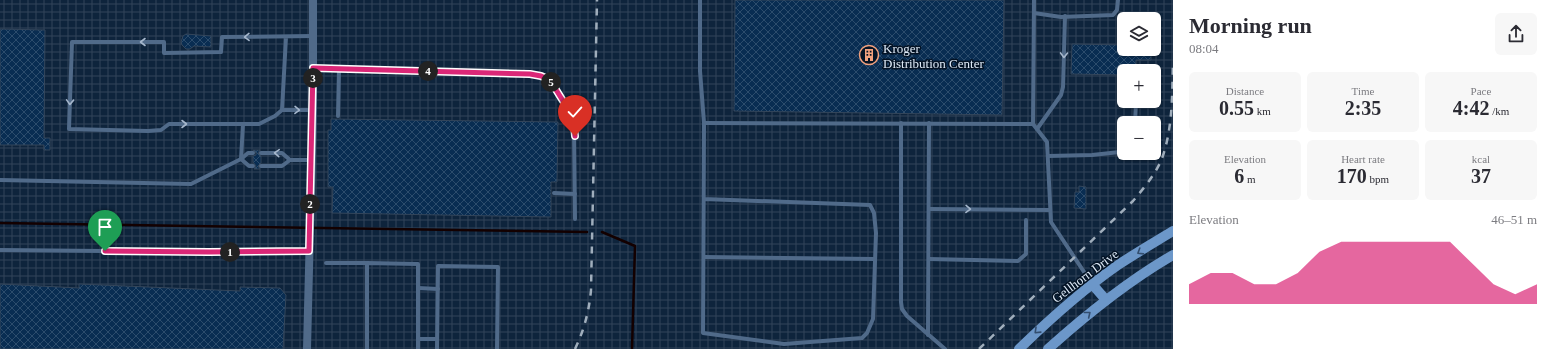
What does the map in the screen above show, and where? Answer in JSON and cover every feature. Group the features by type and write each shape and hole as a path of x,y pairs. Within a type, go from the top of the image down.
{"main road":[{"name":"Gellhorn Drive","path":"1019,349 1051,318 1092,284 1173,231"},
{"path":"1048,349 1106,300 1173,255"},
{"path":"1092,284 1106,300"}],"street":[{"path":"307,349 313,0"}],"lane":[{"path":"700,0 700,70 704,123 703,333 784,344 862,338 867,333 873,320 876,233 874,213 870,205 704,199"},
{"path":"1034,0 1033,124 1047,142 1051,222 1092,284"},
{"path":"1034,13 1064,16 1113,15 1117,10 1118,0"},
{"path":"1037,129 1061,95 1063,87 1064,16"},
{"path":"312,110 282,110 275,116 259,124 169,124 161,130 148,131 69,129 72,42 164,42 164,53 192,54 221,52 222,37 313,36"},
{"path":"282,110 286,37"},
{"path":"313,68 530,74 541,76 550,80 568,109 574,125 575,219"},
{"path":"338,116 339,69"},
{"path":"704,123 1033,124"},
{"path":"901,123 902,309 907,316 945,349"},
{"path":"928,334 929,123"},
{"path":"241,159 243,124"},
{"path":"1048,156 1092,155 1117,152"},
{"path":"0,180 191,184 241,159 248,153 253,153"},
{"path":"261,153 282,153 290,160"},
{"path":"241,159 249,166 253,166"},
{"path":"260,166 282,166 290,160 311,160"},
{"path":"554,193 575,194"},
{"path":"929,209 1050,210"},
{"path":"929,259 1018,261 1026,254 1026,220"},
{"path":"0,250 209,252 309,251"},
{"path":"704,257 875,259"},
{"path":"326,263 418,264 418,349"},
{"path":"367,263 367,349"},
{"path":"437,349 438,266 498,267 497,349"},
{"path":"418,288 438,289"},
{"path":"418,339 437,339"}],"shaded area":[{"path":"0,0 1173,0 1173,349 0,349"}],"building":[{"name":"Kroger Distribution Center","path":"735,0 1004,0 1002,115 734,111"},
{"path":"0,29 45,30 44,138 50,138 50,150 44,150 44,145 0,145"},
{"path":"186,34 211,36 211,47 194,46 190,49 186,49 181,42 183,36"},
{"path":"1072,44 1117,45 1117,56 1151,56 1151,60 1136,60 1136,64 1117,64 1117,75 1071,74"},
{"path":"331,119 558,122 557,182 551,182 551,217 332,213 333,187 328,187 328,130 331,130"},
{"path":"253,150 260,150 258,153 261,156 261,163 258,166 260,169 254,169 256,166 253,162 253,156 256,155 256,153"},
{"path":"1079,186 1086,187 1086,209 1074,208 1075,192 1079,192"},
{"path":"0,284 79,288 79,284 240,291 240,287 280,288 286,295 283,349 0,349"}],"waterway":[{"path":"0,223 587,232"},
{"path":"602,232 635,246 632,349"}],"railway":[{"path":"575,349 586,321 591,290 597,0"},
{"path":"979,349 1133,201 1152,177 1161,161 1168,137 1172,100 1173,63"}],"place":[{"name":"Kroger Distribution Center","path":"869,55"}],"route":[{"path":"105,251 309,251 313,68 530,74 541,76 550,80 568,109 574,125 575,136"}]}
